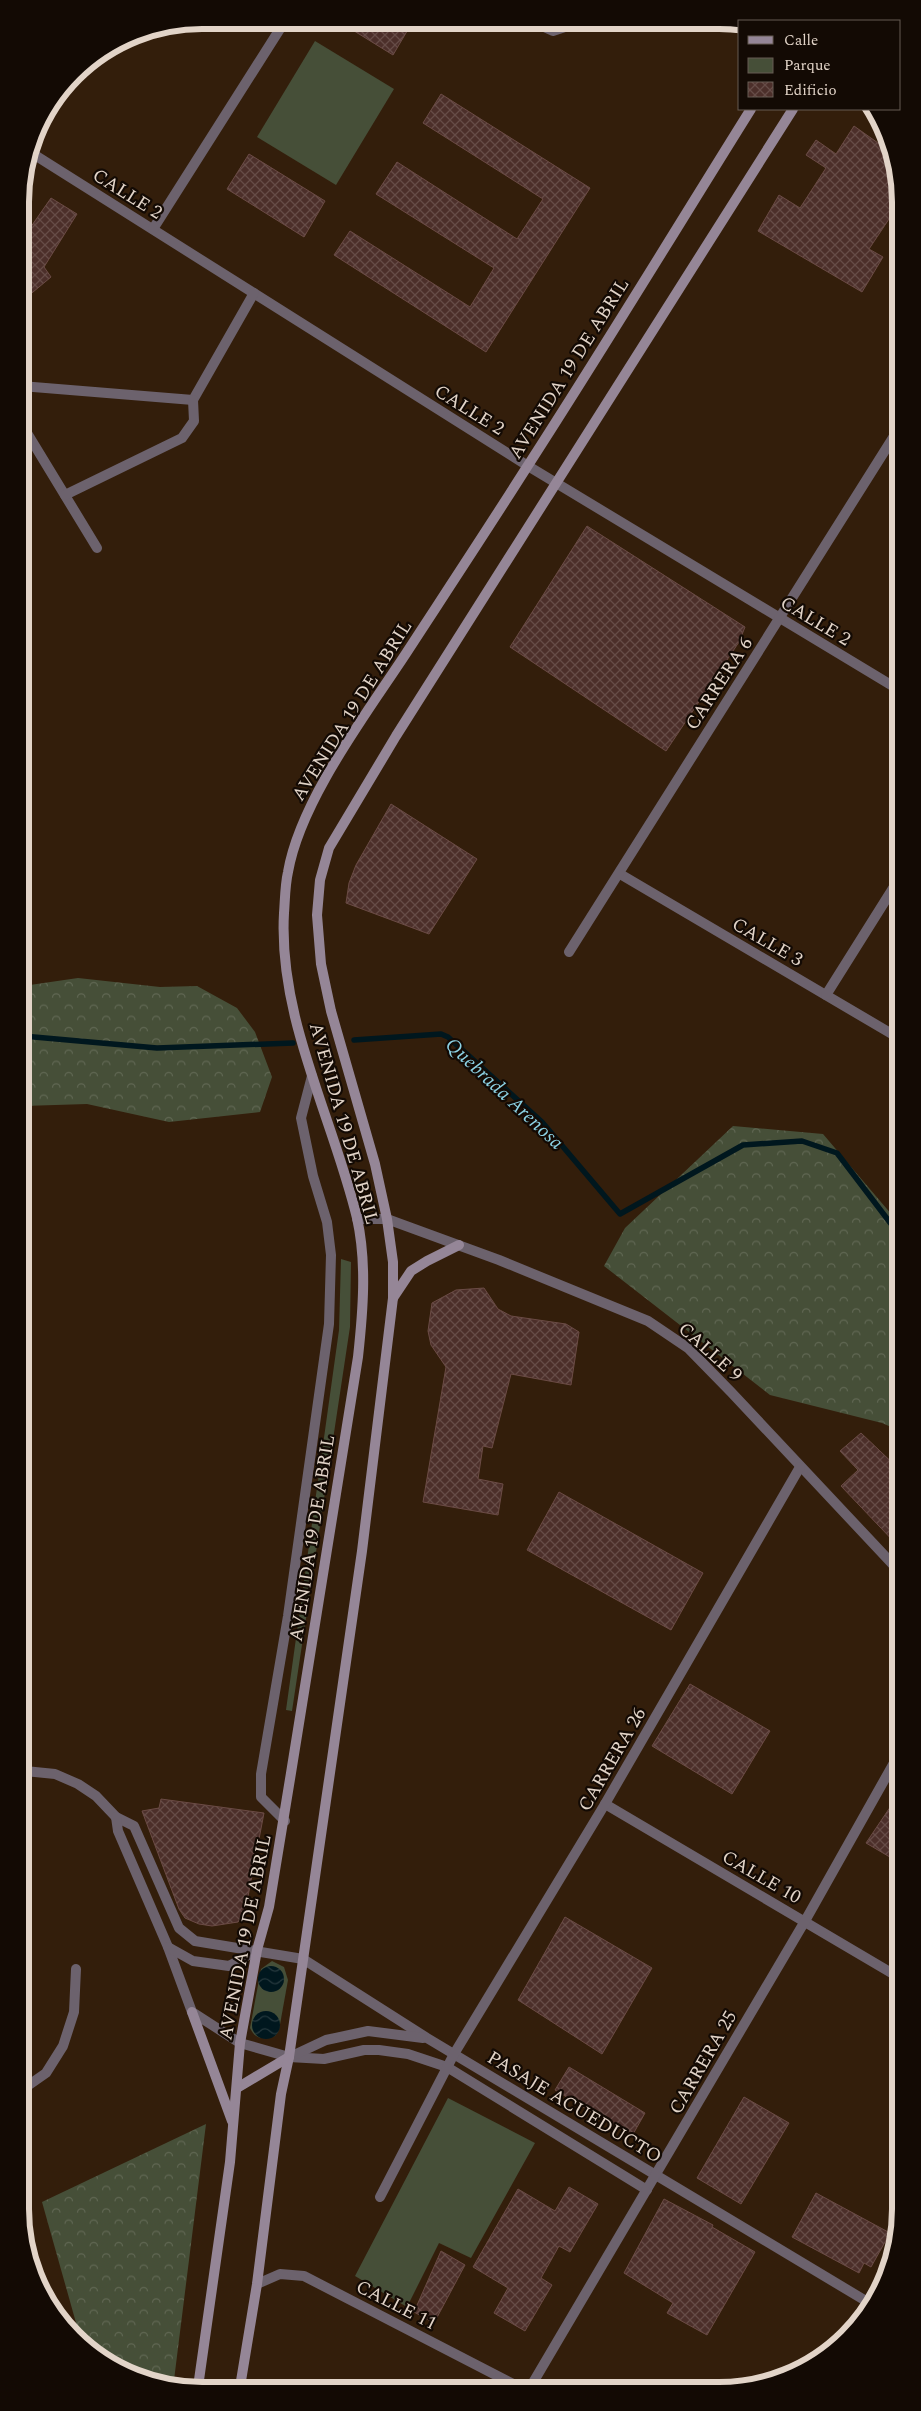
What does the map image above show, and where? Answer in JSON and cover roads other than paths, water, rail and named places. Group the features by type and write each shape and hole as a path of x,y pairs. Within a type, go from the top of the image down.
{"main road":[{"name":"AVENIDA 19 DE ABRIL","path":"199,2382 216,2268 234,2125 240,2042 257,1950 270,1907 285,1820 292,1763 358,1357 363,1309 363,1275 357,1219 312,1076 292,998 284,952 284,917 288,870 305,816 340,754 528,466 750,110"},
{"name":"AVENIDA 19 DE ABRIL","path":"241,2382 256,2284 281,2094 289,2057 304,1959 362,1551 392,1298 393,1262 387,1219 375,1164 350,1086 323,973 317,915 320,880 329,848 396,736 792,110"},
{"path":"392,1298 412,1272 427,1261 459,1245"},
{"path":"192,2012 234,2125"},
{"path":"237,2088 289,2057"}],"street":[{"path":"153,229 279,29"},
{"name":"CALLE 2","path":"35,155 528,466 892,686"},
{"path":"65,495 182,438 194,421 193,400 254,293"},
{"path":"29,387 193,400"},
{"path":"29,436 97,548"},
{"name":"CARRERA 6","path":"569,952 620,874 892,439"},
{"name":"CALLE 3","path":"620,874 892,1034"},
{"path":"826,995 892,890"},
{"path":"285,1820 261,1797 261,1774 288,1616 329,1307 331,1255 327,1222 313,1176 301,1118 312,1076"},
{"name":"CALLE 9","path":"357,1219 387,1219 459,1245 648,1321 688,1348 892,1564"},
{"name":"CARRERA 26","path":"380,2198 454,2054 605,1804 800,1467"},
{"name":"CARRERA 25","path":"533,2382 805,1921 892,1766"},
{"name":"PASAJE ACUEDUCTO","path":"29,1771 55,1774 78,1784 96,1796 116,1817 134,1826 179,1928 195,1941 213,1946 257,1950 304,1959 426,2038 866,2300"},
{"name":"CALLE 10","path":"605,1804 892,1973"},
{"path":"116,1817 118,1831 168,1947 192,2012 240,2042 289,2057 324,2059 364,2050 379,2050 408,2054 447,2067 648,2190"},
{"path":"168,1947 193,1961 229,1966 257,1950"},
{"path":"29,2085 46,2073 63,2046 74,2012 76,1969"},
{"path":"289,2057 326,2040 368,2031 426,2038"},
{"name":"CALLE 11","path":"256,2284 280,2274 304,2276 509,2382"}],"water":[{"path":"271,1966 280,1970 284,1979 280,1988 271,1992 262,1988 258,1979 262,1970"},
{"path":"266,2011 276,2015 280,2025 276,2035 266,2039 256,2035 252,2025 256,2015"}],"waterway":[{"name":"Quebrada Arenosa","path":"354,1040 441,1034 448,1037 542,1122 620,1214 743,1145 802,1141 837,1153 892,1225"},
{"name":"Quebrada Arenosa","path":"29,1037 157,1048 293,1043"}]}
